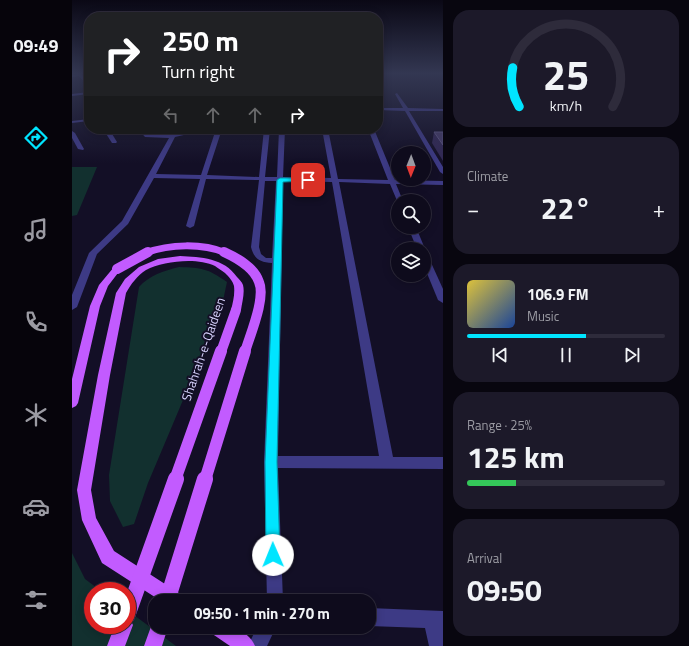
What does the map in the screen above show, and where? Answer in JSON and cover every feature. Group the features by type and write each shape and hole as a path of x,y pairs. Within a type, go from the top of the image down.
{"main road":[{"path":"72,403 95,306 104,285 117,269 132,259 153,250 173,247 215,249 237,257 252,268 260,283 259,304 169,594"},
{"name":"Shahrah-e-Qaideen","path":"136,591 141,578 236,310 238,284 231,274 218,264 202,260 180,259 161,261 142,269 128,281 121,294 104,375 84,490 89,520 108,557 141,578 165,594"},
{"path":"116,646 121,634"},
{"path":"153,646 157,634"},
{"path":"228,634 246,646"}],"street":[{"path":"402,103 443,172"},
{"path":"383,109 443,110"},
{"path":"72,122 84,121"},
{"path":"72,133 81,149"},
{"path":"109,134 114,142"},
{"path":"145,134 147,136 158,137 173,136 177,134"},
{"path":"190,226 202,178 217,134"},
{"path":"267,134 255,247 257,255 264,260 276,261"},
{"path":"274,594 271,462 276,261 282,134"},
{"path":"326,134 387,462"},
{"path":"372,134 391,180"},
{"path":"72,307 93,253 125,222 173,136"},
{"path":"152,176 262,180 391,182"},
{"path":"431,183 443,183"},
{"path":"431,272 443,300"},
{"path":"271,462 443,463"},
{"path":"376,617 438,620 438,646"},
{"path":"257,646 264,634"}],"green space":[{"path":"72,167 97,167 77,215 72,216"},
{"path":"179,267 209,271 227,282 221,310 148,483 134,524 123,527 110,501 109,475 139,287 148,279 157,274"},
{"path":"72,553 85,579 89,582 84,582 84,634 136,634 136,617 148,625 148,634 160,634 176,646 72,646"}],"building":[{"path":"434,132 443,132 443,145"}],"route":[{"path":"273,555 271,462 280,180 308,180"}]}
